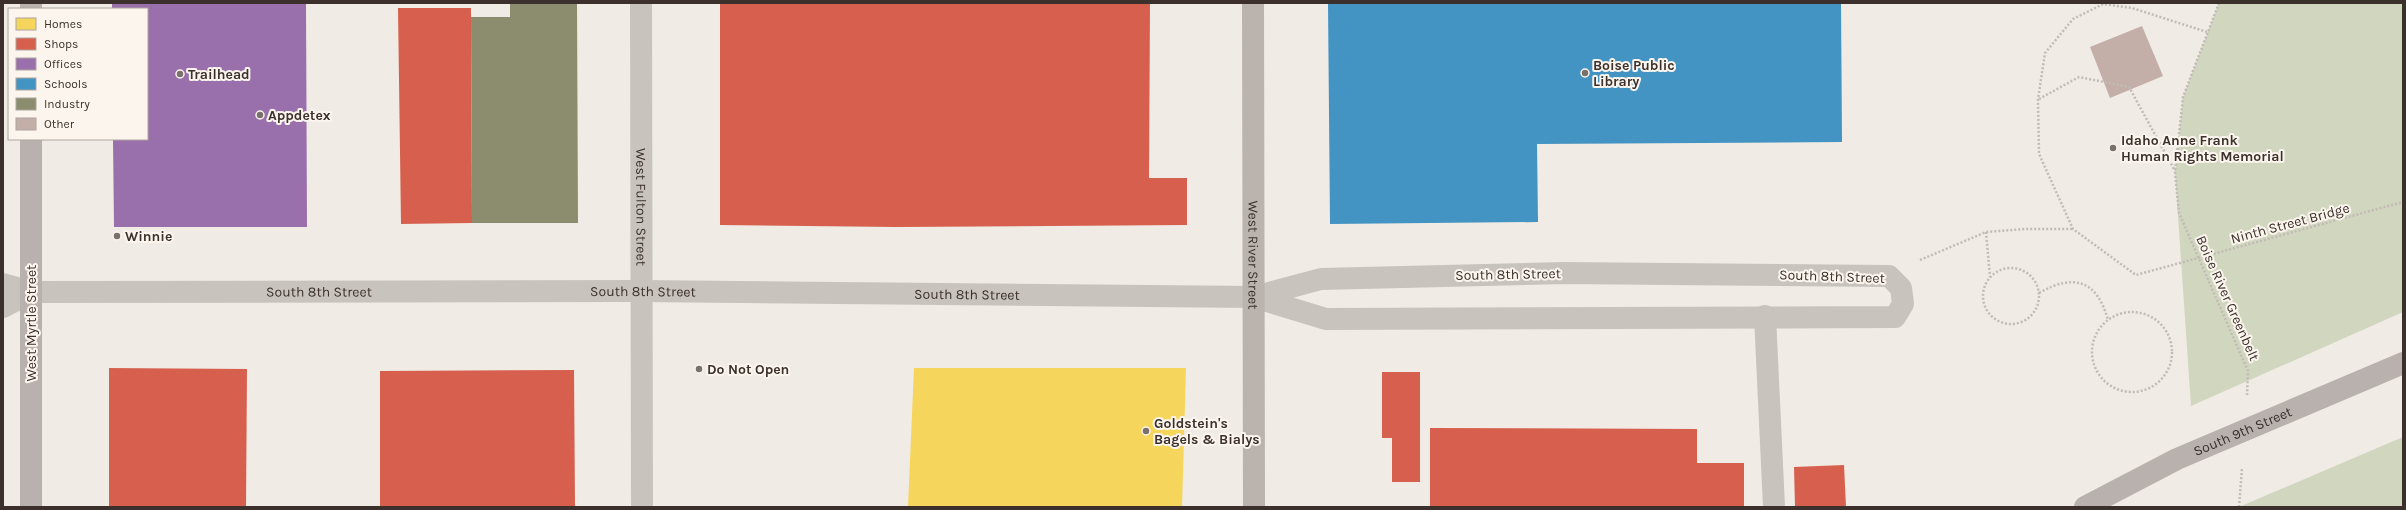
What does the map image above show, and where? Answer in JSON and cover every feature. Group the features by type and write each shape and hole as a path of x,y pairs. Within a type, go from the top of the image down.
{"main road":[{"name":"West River Street","path":"1252,3 1254,507"},
{"name":"West Myrtle Street","path":"31,507 32,140"},
{"name":"South 9th Street","path":"2085,507 2177,459 2403,363"}],"street":[{"name":"West Fulton Street","path":"641,3 642,507"},
{"name":"South 8th Street","path":"3,284 32,292 641,291 1254,297 1321,278 1564,273 1889,276 1901,288 1902,304 1894,317 1765,316 1326,319 1254,297"},
{"name":"South 8th Street","path":"3,307 32,292"},
{"path":"1765,316 1774,507"}],"path":[{"name":"Boise River Greenbelt","path":"2219,3 2183,97 2175,172 2179,213 2248,370 2246,401"},
{"path":"1889,276 1935,252 1986,232 2025,228 2073,229 2039,154 2038,99 2046,54 2073,19 2103,4 2132,8 2207,32"},
{"name":"Boise River Greenbelt","path":"2038,99 2079,77 2129,87 2175,172"},
{"name":"Ninth Street Bridge","path":"2073,229 2136,275 2403,202"},
{"path":"1986,232 1990,277 1983,294 1984,304 1988,312 2003,323 2012,324 2028,319 2035,312 2039,304 2039,293 2033,278 2016,269 1998,271 1990,277"},
{"path":"2039,293 2060,282 2076,281 2094,291 2104,304 2108,320"},
{"path":"2134,312 2147,315 2159,323 2168,334 2172,345 2172,358 2168,371 2161,381 2150,388 2138,392 2125,392 2113,388 2103,380 2096,369 2092,356 2096,336 2108,320 2121,314 2134,312"},
{"path":"2239,507 2242,461"}],"green space":[{"path":"2219,3 2403,3 2403,312 2191,406 2175,172 2183,97"},
{"path":"2403,437 2403,507 2239,507"}],"building: Homes":[{"path":"914,368 1186,368 1182,507 908,507"}],"building: Shops":[{"path":"720,3 1150,3 1149,178 1187,178 1187,225 896,227 720,225"},
{"path":"398,8 471,8 472,223 401,224"},
{"path":"109,368 247,369 246,507 109,507"},
{"path":"574,370 575,507 380,507 380,371"},
{"path":"1382,372 1420,372 1420,482 1392,482 1392,438 1382,438"},
{"path":"1430,428 1697,429 1697,463 1744,463 1744,507 1430,507"},
{"path":"1844,465 1846,507 1795,507 1794,467"}],"building: Offices":[{"path":"112,3 306,3 307,227 114,227 113,140 148,140 148,8 112,8"}],"building: Schools":[{"name":"Boise Public Library","path":"1328,3 1841,3 1842,142 1537,144 1538,222 1330,224"}],"building: Industry":[{"path":"510,3 577,3 578,223 472,223 471,17 510,17"}],"building: Other":[{"path":"2142,26 2163,76 2110,98 2090,47"}],"place":[{"name":"Boise Public Library","path":"1585,73"},
{"name":"Trailhead","path":"180,74"},
{"name":"Appdetex","path":"260,115"},
{"name":"Idaho Anne Frank Human Rights Memorial","path":"2113,148"},
{"name":"Winnie","path":"117,236"},
{"name":"Do Not Open","path":"699,369"},
{"name":"Goldstein's Bagels & Bialys","path":"1146,431"}]}
